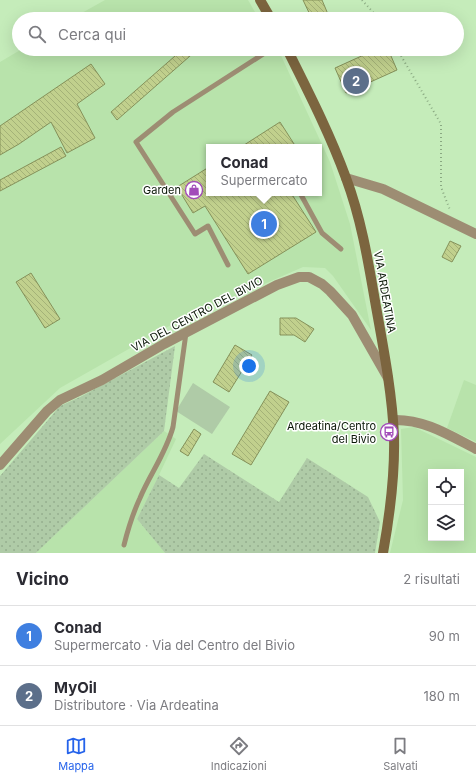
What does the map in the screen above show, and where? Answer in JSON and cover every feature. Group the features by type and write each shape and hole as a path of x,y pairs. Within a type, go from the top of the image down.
{"main road":[{"path":"260,0 267,12"},
{"name":"VIA ARDEATINA","path":"290,56 330,138 356,207 364,239 389,380 393,420 393,479 390,515 383,553"}],"street":[{"path":"346,178 383,189 476,234"},
{"name":"VIA DEL CENTRO DEL BIVIO","path":"0,465 47,411 60,400 102,380 186,333 277,285 299,277 309,277 322,284 352,315 389,380"},
{"path":"393,420 410,420 425,424 476,449"}],"lane":[{"path":"228,265 208,226 195,234 136,142 173,112 260,56"},
{"path":"302,196 322,233 341,249"},
{"path":"124,545 129,524 139,498 170,439 186,333"}],"path":[{"path":"362,0 372,12"},
{"path":"401,56 441,124 441,187 455,224"}],"shaded area":[{"path":"105,0 248,0 255,12 84,12"},
{"path":"12,55 281,56 322,144 206,144 206,196 322,196 322,145 330,162 350,224 371,330 333,276 325,268 303,267 171,325 60,388 0,444 0,62"},
{"path":"175,346 164,431 36,553 0,553 0,476 60,406 80,397"},
{"path":"464,380 476,385 476,442 447,428"},
{"path":"193,383 230,407 212,434 176,411"},
{"path":"414,427 476,457 476,553 390,553 403,500 401,429"},
{"path":"164,431 176,439 137,519 165,553 36,553"},
{"path":"204,454 279,502 307,458 368,497 380,522 375,553 165,553 137,519 159,475 179,488"}],"building":[{"path":"303,0 322,0 327,12 309,12"},
{"path":"175,56 190,56 117,120 111,112"},
{"path":"362,56 391,56 397,70 346,93 335,68"},
{"path":"91,64 105,84 77,104 95,138 67,153 51,122 0,155 0,126"},
{"path":"280,122 294,144 246,144"},
{"path":"61,147 66,156 0,191 0,180"},
{"path":"206,169 206,196 293,196 316,232 248,274 205,206 193,213 177,187"},
{"path":"450,241 461,246 452,262 442,257"},
{"path":"31,273 60,319 45,328 16,282"},
{"path":"280,318 296,318 314,329 305,342 294,335 280,335"},
{"path":"235,345 252,355 229,392 213,382"},
{"path":"270,391 289,402 251,465 232,454"},
{"path":"194,429 201,434 188,456 180,451"}],"place":[{"name":"MyOil","path":"356,81"},
{"name":"Garden","path":"194,190"},
{"name":"Conad","path":"264,224"},
{"name":"Ardeatina/Centro del Bivio","path":"389,432"}]}
